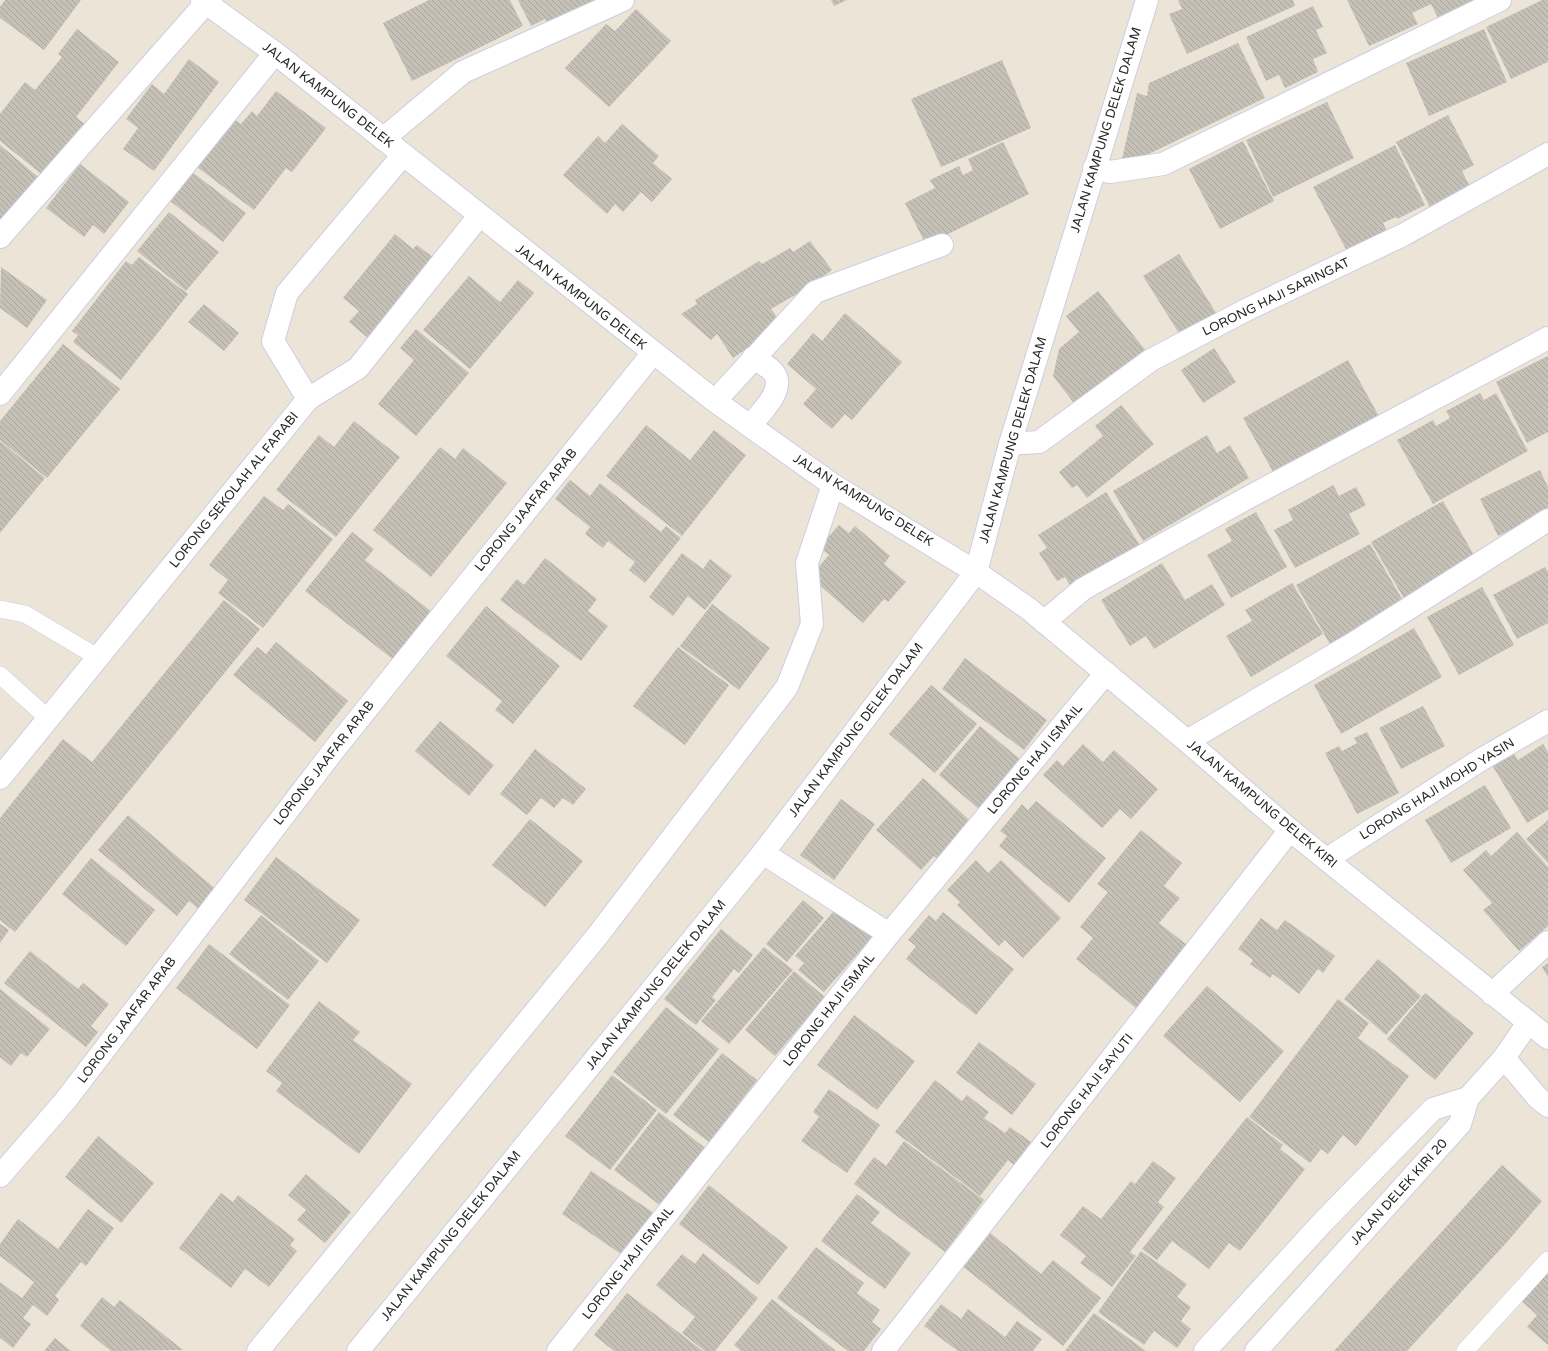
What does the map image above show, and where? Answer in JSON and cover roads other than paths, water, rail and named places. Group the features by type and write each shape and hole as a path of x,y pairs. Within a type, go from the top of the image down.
{"street":[{"path":"383,139 463,72 623,0"},
{"name":"JALAN KAMPUNG DELEK DALAM","path":"358,1351 763,853 976,572 1010,444 1147,0"},
{"path":"1094,168 1110,172 1162,164 1500,0"},
{"path":"0,237 206,1"},
{"name":"JALAN KAMPUNG DELEK","path":"206,1 275,53 652,353 715,401 833,485 976,572"},
{"path":"0,394 275,53"},
{"name":"LORONG HAJI SARINGAT","path":"1010,444 1039,442 1151,360 1239,314 1403,234 1548,154"},
{"path":"308,399 273,342 287,293 404,155"},
{"name":"LORONG SEKOLAH AL FARABI","path":"0,778 308,399 358,368 479,216"},
{"path":"715,401 815,292 942,245"},
{"path":"1044,622 1083,589 1249,497 1548,338"},
{"name":"LORONG JAAFAR ARAB","path":"0,1176 65,1101 337,746 652,353"},
{"path":"750,426 775,393 778,383 774,372 753,358"},
{"path":"258,1351 598,935 787,687 812,624 807,562 833,485"},
{"path":"1187,741 1354,643 1548,520"},
{"name":"JALAN KAMPUNG DELEK KIRI","path":"976,572 1029,609 1187,741 1290,830 1548,1038"},
{"name":"LORONG HAJI ISMAIL","path":"558,1351 889,934 1106,673"},
{"name":"LORONG HAJI MOHD YASIN","path":"1327,859 1482,758 1548,722"},
{"name":"LORONG HAJI SAYUTI","path":"883,1351 1290,830"},
{"path":"763,853 889,934"},
{"path":"1492,994 1548,942"},
{"name":"JALAN DELEK KIRI 20","path":"1256,1351 1460,1124 1468,1098 1504,1058 1528,1023"},
{"path":"1504,1058 1538,1098 1548,1106"},
{"path":"1205,1351 1321,1224 1433,1109 1468,1098"}],"lane":[{"path":"0,609 25,614 98,658"},
{"path":"0,675 49,719"},
{"path":"1465,1351 1548,1260"}]}
